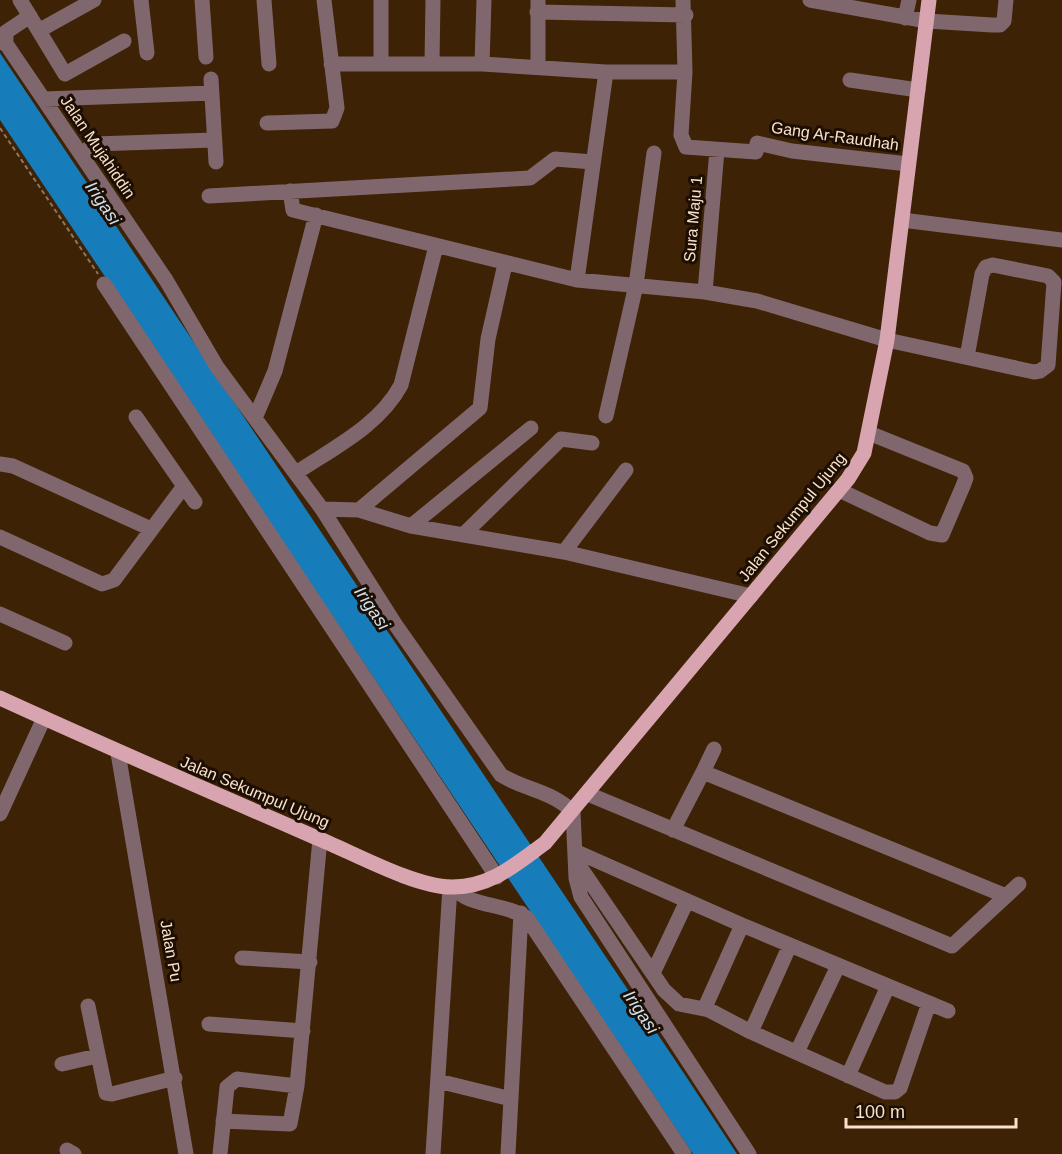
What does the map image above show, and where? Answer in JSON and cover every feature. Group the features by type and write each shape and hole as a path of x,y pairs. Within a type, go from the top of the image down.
{"main road":[{"name":"Jalan Sekumpul Ujung","path":"0,698 118,753 422,881 452,887 484,883 545,843 588,794 860,462 869,433 887,340 929,0"}],"street":[{"path":"20,0 65,74 124,41"},
{"path":"40,30 94,0"},
{"path":"141,0 147,52"},
{"path":"202,0 206,57"},
{"path":"264,0 269,64"},
{"path":"267,123 332,122 337,108 324,0"},
{"path":"381,0 381,63"},
{"path":"432,63 433,0"},
{"path":"482,64 483,0"},
{"path":"810,0 845,3 927,21 999,25 1004,21 1006,0"},
{"path":"905,18 909,0"},
{"path":"538,67 537,6 684,8 685,72 681,142 686,147 717,150"},
{"path":"3,40 6,32 30,16"},
{"name":"Jalan Mujahiddin","path":"3,40 166,280 217,367 322,509 394,624 501,775 516,784 561,800 573,812"},
{"path":"331,64 482,64 606,72 685,72"},
{"path":"577,280 606,72"},
{"path":"850,80 918,90"},
{"path":"44,99 212,86 216,162"},
{"path":"82,154 94,144 214,140"},
{"name":"Gang Ar-Raudhah","path":"717,150 756,152 757,143 792,151 908,164"},
{"name":"Sura Maju 1","path":"705,292 717,150"},
{"path":"606,416 636,285 654,153"},
{"path":"209,196 530,178 555,159 593,162"},
{"path":"290,191 293,210 506,264 577,280 705,292 757,301 887,340 1034,372 1045,369 1050,343 1054,282 1048,276 993,265 986,267 982,274 967,357"},
{"path":"255,418 275,371 316,215"},
{"path":"902,220 1062,240"},
{"path":"296,473 371,422 391,404 401,385 436,246"},
{"path":"359,510 480,408 488,339 506,264"},
{"path":"104,284 499,875"},
{"path":"136,417 195,502"},
{"path":"411,526 531,428"},
{"path":"839,490 930,533 942,534 966,478 963,471 869,433"},
{"path":"464,534 561,438 592,443"},
{"path":"0,464 13,466 151,529"},
{"path":"564,552 626,470"},
{"path":"0,537 102,584 114,580 184,486"},
{"path":"322,509 359,510 411,526 564,552 751,596"},
{"path":"0,614 65,643"},
{"path":"0,814 44,718"},
{"path":"673,830 714,749"},
{"name":"Jalan Pu","path":"118,753 175,1078 186,1154"},
{"path":"703,772 1006,896"},
{"path":"588,794 952,946 1019,884"},
{"path":"573,812 577,887 581,897 749,1154"},
{"path":"223,1121 290,1124 303,1031 320,839"},
{"path":"577,856 948,1011"},
{"path":"577,856 664,990 679,1004 709,1010 885,1092 895,1092 900,1088 929,1003"},
{"path":"452,887 463,897 521,913 681,1152"},
{"path":"433,1154 452,887"},
{"path":"653,973 687,901"},
{"path":"508,1154 521,913"},
{"path":"709,1010 706,1005 742,925"},
{"path":"752,1032 790,945"},
{"path":"242,958 310,962"},
{"path":"797,1052 838,966"},
{"path":"848,1076 888,986"},
{"path":"88,1006 97,1056 109,1094 175,1078"},
{"path":"209,1024 303,1031"},
{"path":"62,1064 97,1056"},
{"path":"220,1154 227,1087 231,1082 237,1079 297,1086"},
{"path":"438,1081 511,1099"}],"path":[{"path":"0,128 104,284"}],"water":[{"name":"Irigasi","path":"0,53 737,1154 693,1154 0,120"}]}
